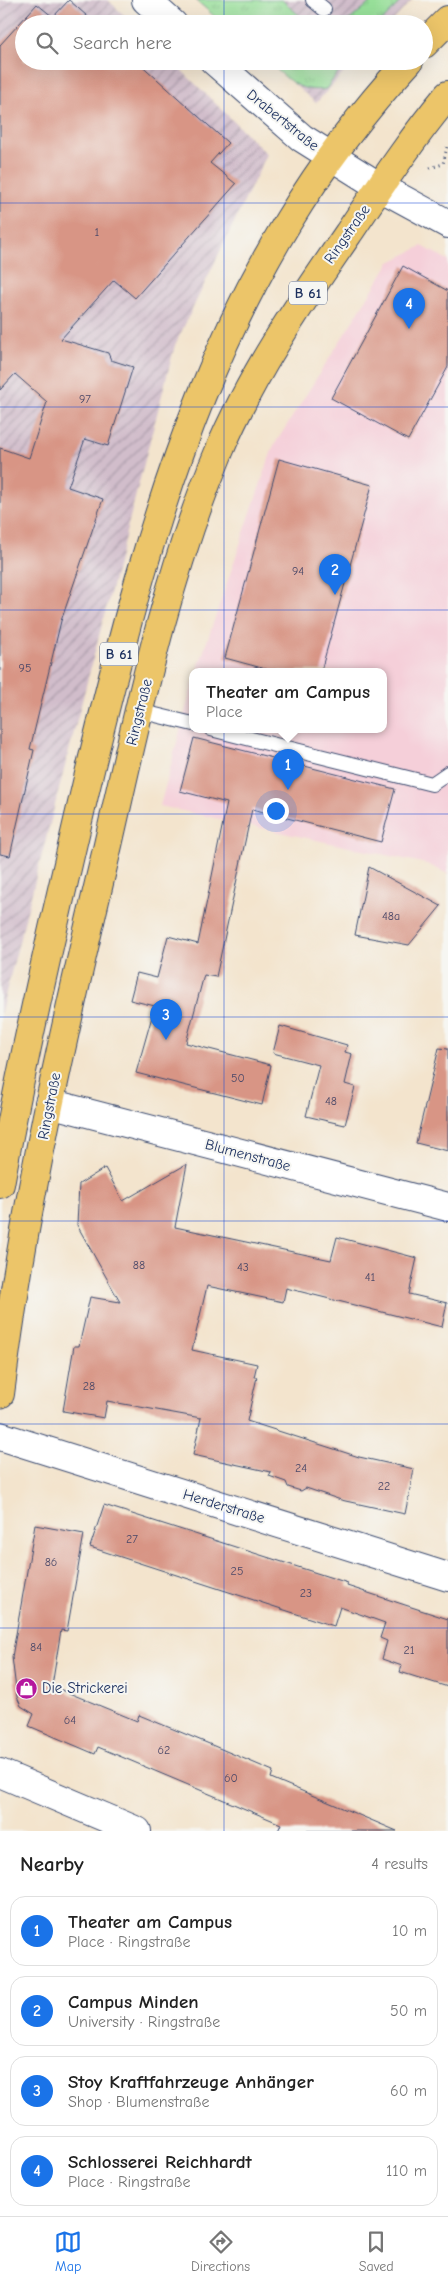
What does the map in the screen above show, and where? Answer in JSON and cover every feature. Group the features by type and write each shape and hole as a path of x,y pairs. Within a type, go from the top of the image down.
{"main road":[{"path":"433,35 448,20"},
{"name":"B 61","path":"0,1184 8,1099 45,961 111,683 149,545 183,439 226,336 255,279 291,216 331,158 401,70"},
{"name":"Ringstraße","path":"0,1394 25,1231 49,1103 139,711 171,591 196,513 221,446 262,365 328,261 448,95"}],"street":[{"path":"146,0 163,15"},
{"name":"Drabertstraße","path":"224,70 274,116 331,158 448,224"},
{"name":"Blumenstraße","path":"49,1103 448,1207"},
{"name":"Herderstraße","path":"0,1436 448,1578"},
{"path":"0,1773 137,1831"}],"lane":[{"path":"139,711 189,723"},
{"path":"227,733 432,784 448,773"}],"path":[{"path":"443,164 448,141"}],"shaded area":[{"path":"0,0 108,0 124,15 15,15 15,70 181,70 267,154 175,345 0,1015"},
{"path":"195,0 412,0 398,15 212,15"},
{"path":"278,70 347,70 316,103"},
{"path":"422,246 448,260 448,874 427,864 160,806 189,697 189,733 387,733 387,668 198,668 273,447 390,262"}],"green space":[{"path":"196,0 282,0 299,15 213,15"},
{"path":"373,0 402,0 388,15 356,15"},
{"path":"278,70 340,70 326,89 308,89 288,79"}],"building":[{"path":"69,0 86,15 55,15"},
{"path":"37,4 51,15 27,15"},
{"path":"15,28 15,70 147,70 228,143 210,163 236,184 135,298 114,280 61,339 108,353 111,360 133,367 108,446 85,439 68,487 103,499 61,621 30,749 34,750 10,856 0,854 0,448 29,458 47,402 15,374 0,390 0,45"},
{"path":"403,266 448,291 448,367 408,440 331,398"},
{"path":"279,459 372,485 322,668 262,668 225,658"},
{"path":"194,738 395,789 381,842 252,809 216,977 204,975 186,1043 271,1065 262,1105 136,1073 155,1006 130,1000 137,973 157,978 168,936 198,944 227,803 180,791"},
{"path":"369,867 441,906 409,945 355,935"},
{"path":"280,1026 347,1045 345,1052 352,1054 345,1084 355,1087 345,1125 306,1116 319,1065 273,1053"},
{"path":"439,1048 448,1049 448,1151 416,1143"},
{"path":"187,1164 175,1227 331,1260 337,1237 417,1258 409,1294 447,1303 442,1327 286,1288 283,1302 207,1286 192,1350 257,1364 254,1377 257,1377 247,1421 359,1457 414,1469 405,1514 341,1500 306,1488 301,1491 288,1487 286,1482 269,1476 271,1472 193,1455 201,1418 107,1401 104,1418 63,1411 74,1346 79,1346 90,1297 120,1302 77,1225 79,1184 105,1168 123,1201"},
{"path":"104,1505 348,1583 347,1586 448,1619 448,1687 400,1672 402,1666 382,1659 387,1641 380,1638 385,1623 340,1607 334,1626 90,1547"},
{"path":"35,1525 84,1534 67,1631 61,1630 52,1686 137,1721 139,1715 207,1743 273,1771 271,1778 397,1831 278,1831 281,1824 98,1747 95,1754 29,1726 34,1714 21,1706 17,1697 12,1657"}],"place":[{"name":"Schlosserei Reichhardt","path":"409,329"},
{"name":"Campus Minden","path":"335,595"},
{"name":"Theater am Campus","path":"288,790"},
{"name":"Stoy Kraftfahrzeuge Anhänger","path":"166,1040"},
{"name":"Die Strickerei","path":"26,1688"}]}
